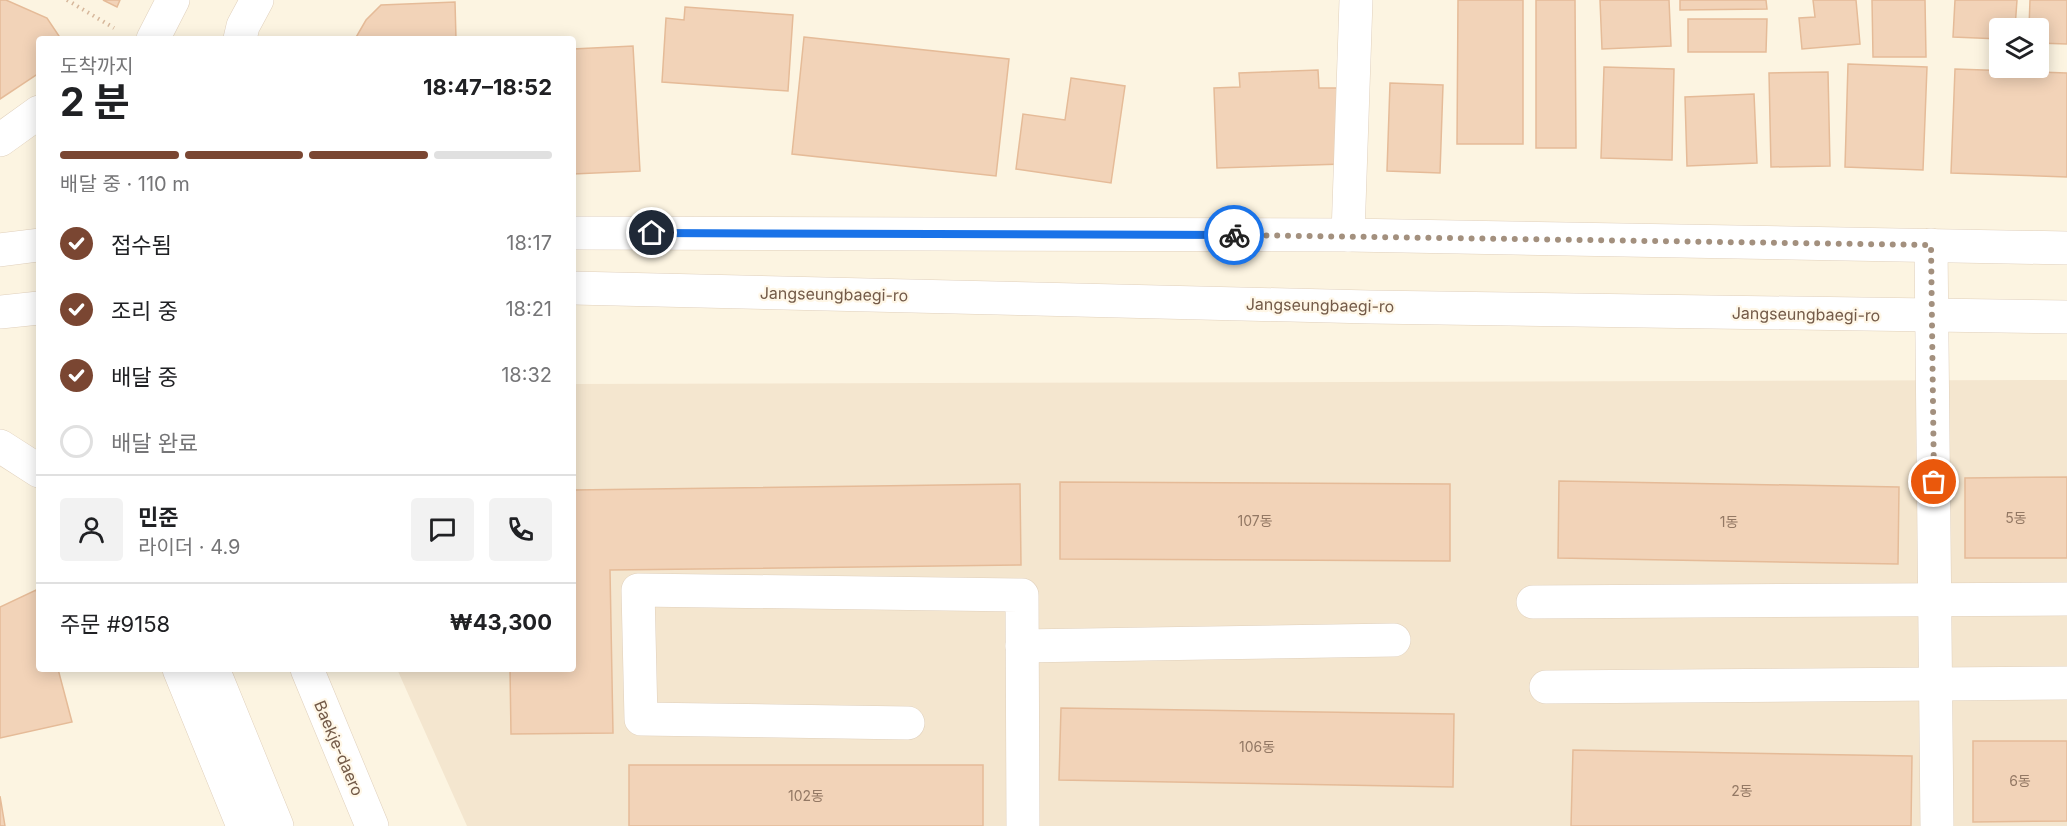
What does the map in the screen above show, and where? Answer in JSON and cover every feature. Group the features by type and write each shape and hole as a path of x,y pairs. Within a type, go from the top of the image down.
{"street":[{"path":"155,36 173,0"},
{"path":"1348,235 1356,0"},
{"path":"0,140 36,114"},
{"path":"576,233 1348,235 2067,248"},
{"path":"0,250 36,245"},
{"path":"1931,245 1937,826"},
{"name":"Jangseungbaegi-ro","path":"576,288 1370,307 2067,317"},
{"path":"0,312 36,308"},
{"path":"0,446 36,469"},
{"path":"908,723 641,719 638,591 1022,595 1023,826"},
{"path":"1533,602 2067,599"},
{"path":"1022,646 1394,640"},
{"path":"180,672 243,826"},
{"path":"214,672 277,826"},
{"name":"Baekje-daero","path":"308,672 372,826"},
{"path":"1546,687 2067,682"}],"path":[{"path":"67,0 114,28"}],"shaded area":[{"path":"2067,380 2067,826 467,826 398,672 576,672 576,384"}],"building":[{"path":"0,0 6,0 47,18 59,36 36,36 36,75 0,99"},
{"path":"103,0 120,0 117,7"},
{"path":"1458,0 1523,0 1523,144 1457,144"},
{"path":"1536,0 1575,0 1576,148 1536,148"},
{"path":"1600,0 1669,0 1671,46 1602,49"},
{"path":"1680,0 1766,0 1767,9 1680,10"},
{"path":"1813,0 1856,0 1860,44 1802,49 1799,18 1815,17"},
{"path":"1872,0 1925,0 1926,57 1873,57"},
{"path":"1955,0 2017,0 2016,18 1989,18 1989,39 1953,37"},
{"path":"2030,0 2067,0 2067,44 2049,43 2049,18 2029,18"},
{"path":"455,2 456,36 357,36 366,20 381,5"},
{"path":"685,7 793,15 788,91 662,82 666,18 684,20"},
{"path":"1688,19 1767,19 1766,52 1688,52"},
{"path":"804,37 1009,59 996,176 792,154"},
{"path":"633,46 640,171 576,174 576,49"},
{"path":"1848,64 1927,67 1923,170 1845,167"},
{"path":"1604,67 1674,69 1672,160 1601,158"},
{"path":"1955,69 1989,70 1989,78 2049,78 2049,72 2067,73 2067,177 1951,173"},
{"path":"1318,70 1319,88 1340,88 1343,164 1217,168 1214,88 1240,87 1239,73"},
{"path":"1828,72 1830,166 1771,167 1769,73"},
{"path":"1071,78 1125,86 1111,183 1016,169 1023,114 1065,120"},
{"path":"1390,83 1443,85 1440,173 1387,171"},
{"path":"1754,94 1757,163 1687,166 1685,97"},
{"path":"2067,477 2067,558 1965,558 1965,478"},
{"path":"1559,481 1899,487 1898,564 1558,558"},
{"path":"1060,482 1450,484 1450,561 1060,559"},
{"path":"1020,484 1021,565 610,570 613,733 511,734 510,672 576,672 576,490"},
{"path":"36,590 36,672 59,672 72,722 0,738 0,607"},
{"path":"1061,708 1454,714 1453,787 1059,780"},
{"path":"1973,741 2067,741 2067,821 1973,822"},
{"path":"1573,750 1912,756 1911,826 1571,826"},
{"path":"629,765 983,765 983,826 629,826"},
{"path":"0,796 5,826 0,826"}],"way so far":[{"path":"1234,235 1931,245 1934,482"}],"route":[{"path":"652,233 1234,235"}]}
